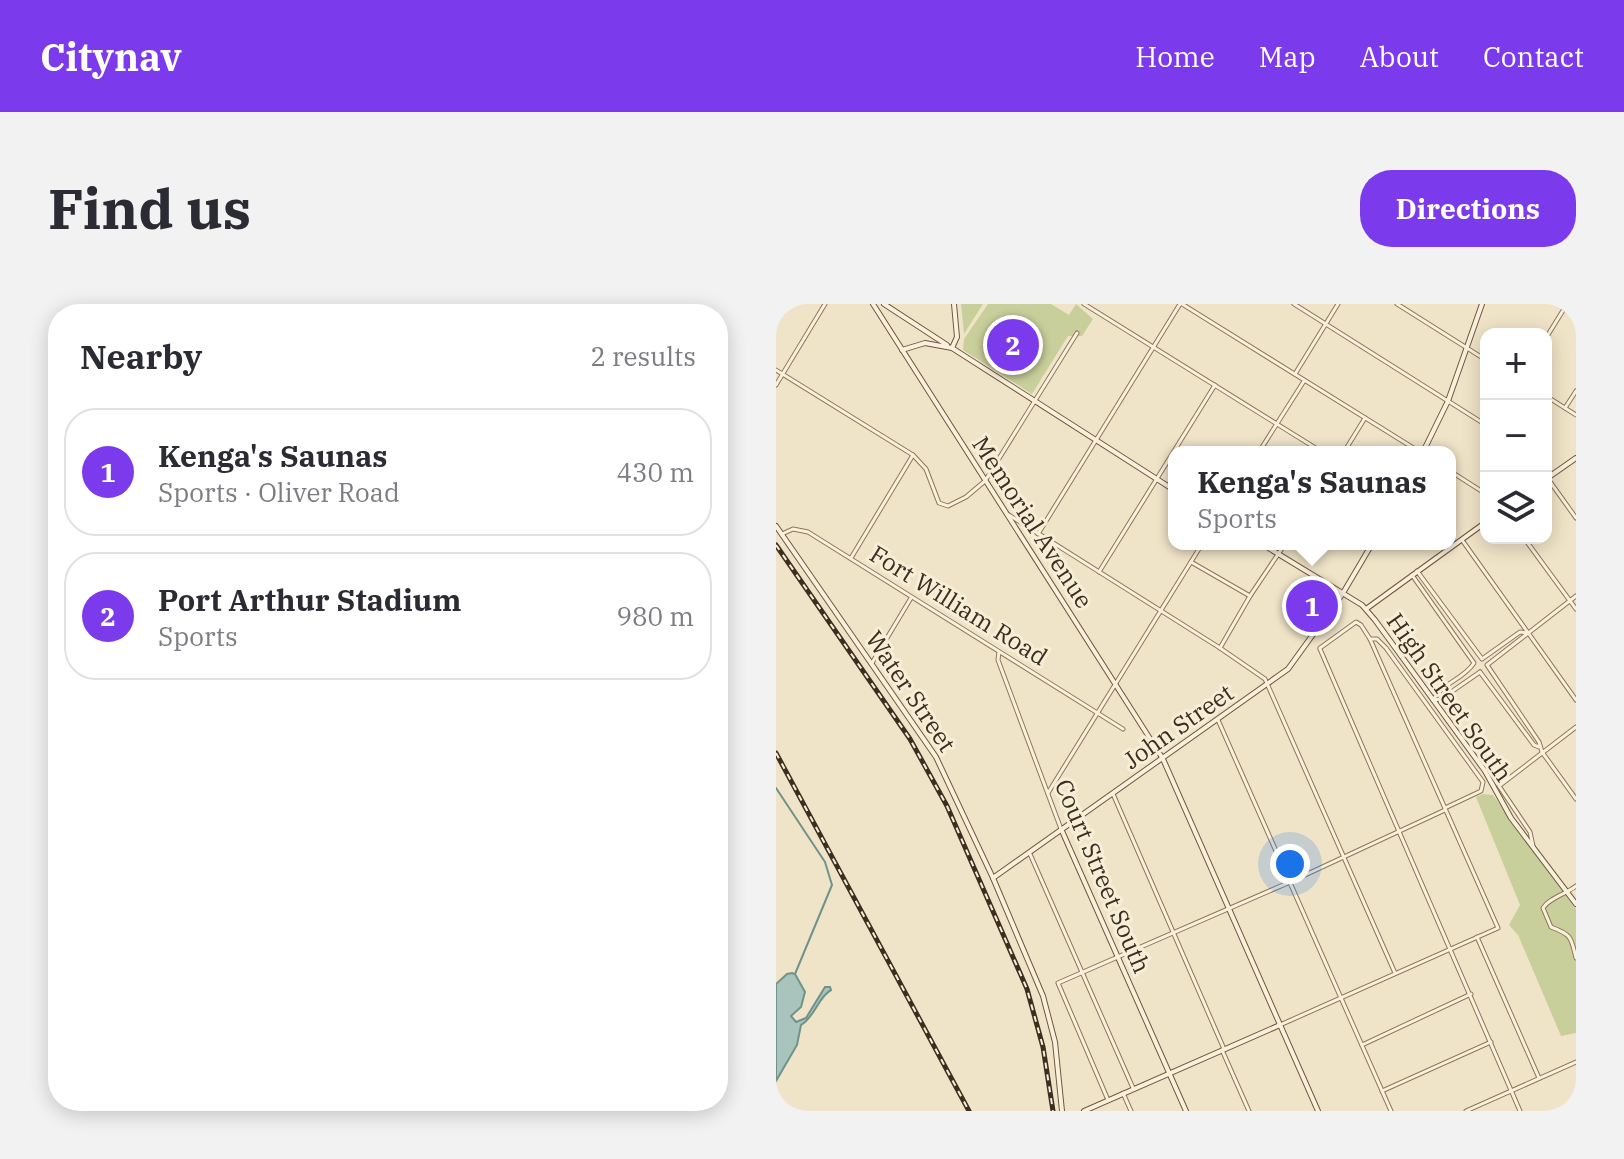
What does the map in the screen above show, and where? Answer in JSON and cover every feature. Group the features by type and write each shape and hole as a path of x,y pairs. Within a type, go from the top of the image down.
{"main road":[{"name":"Memorial Avenue","path":"873,304 1163,759 1318,1111"},
{"path":"884,304 1168,487"},
{"path":"952,348 957,337 954,304"},
{"path":"1425,446 1448,401 1482,304"},
{"path":"902,350 925,343 952,348"},
{"path":"1552,474 1576,458"},
{"path":"776,526 782,534"},
{"path":"1456,544 1480,526"},
{"name":"Water Street","path":"782,534 936,757 993,878 1043,996 1055,1042 1062,1111"},
{"name":"High Street South","path":"1272,550 1366,609 1485,771 1511,818 1576,904"},
{"name":"John Street","path":"993,878 1288,669 1343,593 1368,550"},
{"path":"1366,609 1447,550"},
{"name":"Court Street South","path":"1062,831 1186,1111"},
{"path":"1084,1111 1280,1025"}],"street":[{"path":"776,385 825,304"},
{"path":"1084,304 1313,446"},
{"path":"1038,534 1181,304 1412,446"},
{"path":"1294,304 1480,421"},
{"path":"1295,374 1338,304"},
{"path":"1397,304 1480,356"},
{"path":"1552,328 1567,304"},
{"path":"776,370 913,455 926,469 942,506 948,506 985,481 1077,333"},
{"path":"1263,446 1304,380"},
{"path":"1177,446 1215,385"},
{"path":"1565,408 1576,391"},
{"path":"1552,400 1576,415"},
{"path":"1348,446 1365,418"},
{"path":"850,559 913,455"},
{"path":"1099,572 1168,461"},
{"path":"1456,475 1480,490"},
{"path":"1552,486 1576,518"},
{"path":"1005,513 1265,679 1395,973"},
{"name":"Fort William Road","path":"782,534 793,529 802,530 1123,729"},
{"path":"1462,540 1576,700"},
{"path":"1528,544 1576,609"},
{"path":"1048,793 1198,550"},
{"path":"1220,648 1281,550"},
{"path":"1191,561 1250,596"},
{"path":"1414,573 1484,658"},
{"path":"1414,573 1474,663 1468,671 1437,693 1433,700"},
{"path":"1576,596 1487,665 1576,799"},
{"path":"871,663 911,598"},
{"path":"1280,1025 1498,928 1370,639 1356,622 1320,648"},
{"path":"1433,700 1441,699 1480,672 1484,658 1520,632 1527,633"},
{"path":"1108,1100 1058,983 1290,882 1481,791 1483,782 1386,648 1377,639 1370,639"},
{"path":"1310,641 1320,648 1520,1111"},
{"name":"Court Street South","path":"999,652 998,660 1062,831"},
{"path":"1480,672 1534,745 1539,747"},
{"path":"1218,720 1391,1111"},
{"path":"1519,724 1523,721"},
{"path":"1533,846 1530,832 1499,788 1576,727"},
{"path":"1113,794 1249,1111"},
{"path":"1030,853 1133,1088"},
{"path":"1576,886 1568,893 1549,900 1543,908 1551,927 1562,930 1571,938 1576,958"},
{"path":"1477,937 1539,1078"},
{"path":"1361,1045 1471,994"},
{"path":"1382,1091 1491,1042"},
{"path":"1466,1111 1576,1062"},
{"path":"1123,1093 1131,1111"}],"green space":[{"path":"961,304 983,304 964,334"},
{"path":"988,304 1051,304 1069,315 1076,304 1093,319 1082,336 1068,336 1032,394 963,350 964,339"},
{"path":"1493,795 1576,909 1576,1033 1561,1036 1518,935 1509,925 1520,905 1476,797"}],"water":[{"path":"792,973 805,992 801,1007 791,1016 796,1022 806,1018 825,987 831,990 801,1025 797,1045 776,1081 776,984"}],"waterway":[{"path":"776,788 825,862 832,885 795,974"}],"railway":[{"path":"776,545 910,739 947,806 1027,989 1043,1047 1053,1111"},
{"path":"776,753 969,1111"}],"place":[{"name":"Port Arthur Stadium","path":"1013,345"},
{"name":"Kenga's Saunas","path":"1312,606"}]}
